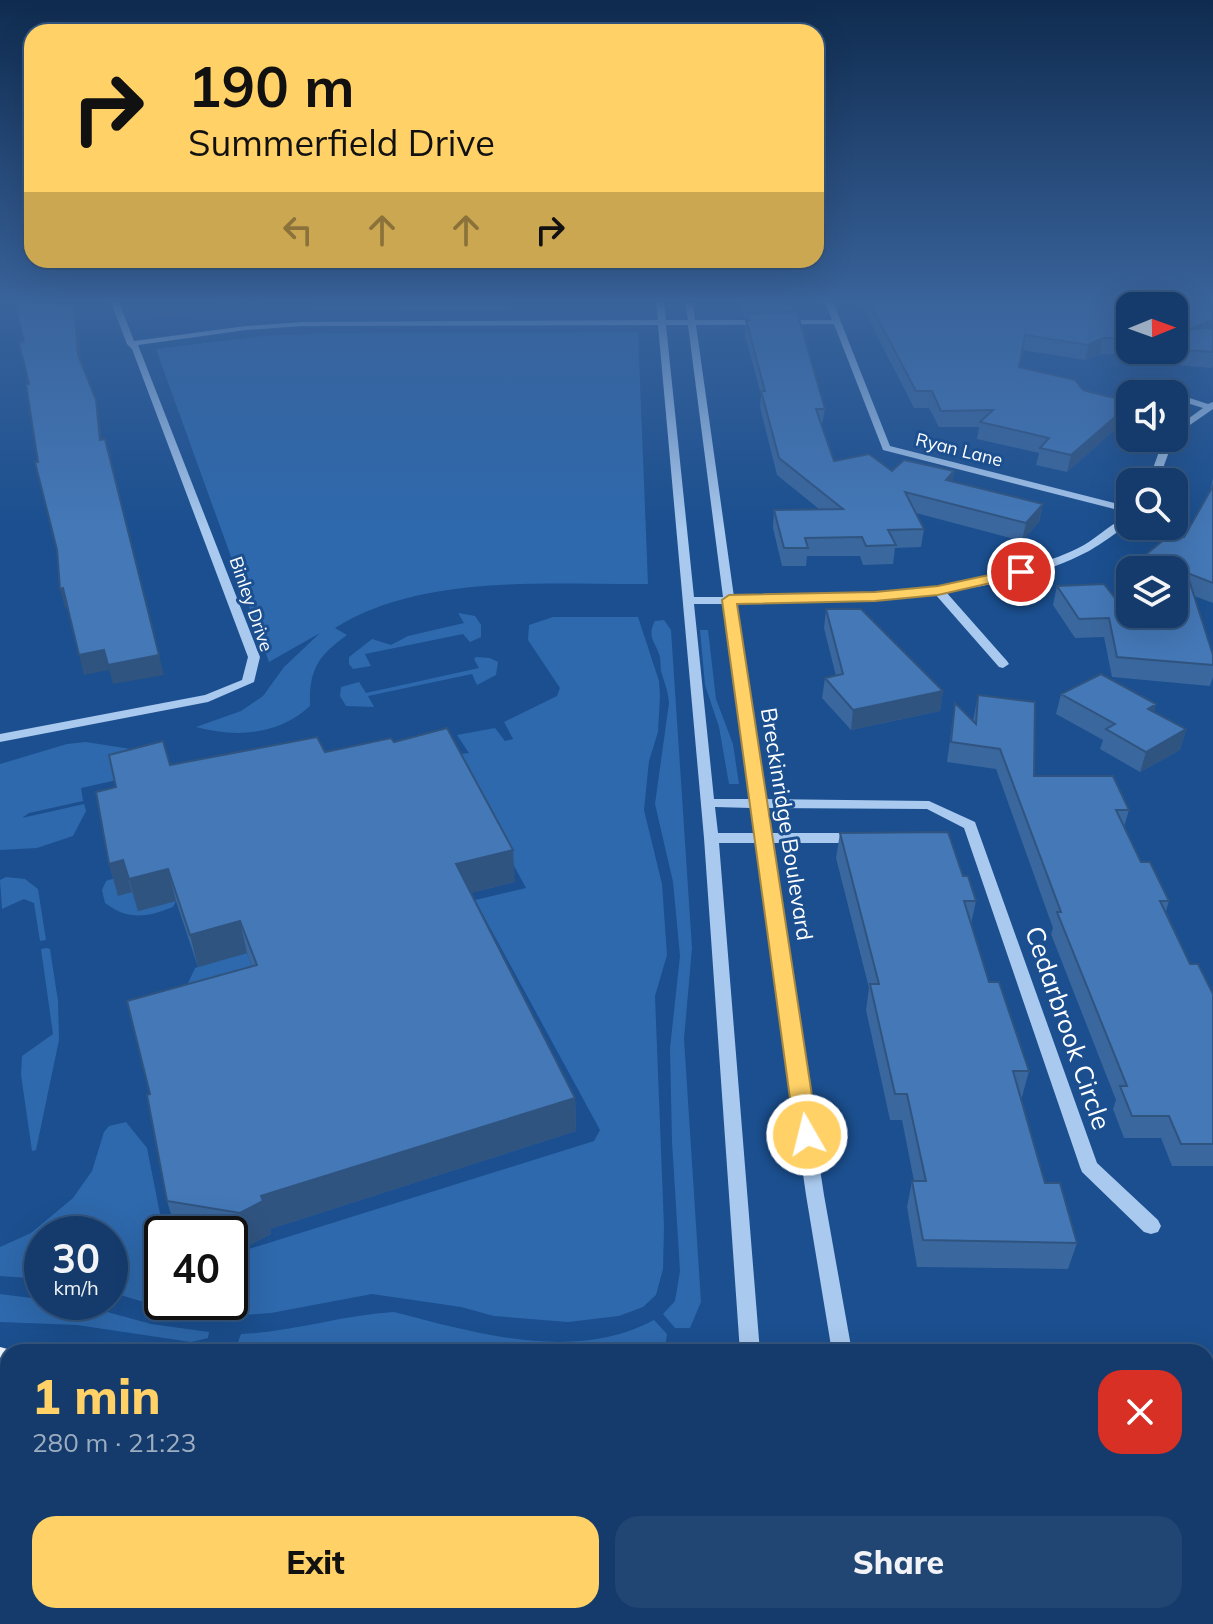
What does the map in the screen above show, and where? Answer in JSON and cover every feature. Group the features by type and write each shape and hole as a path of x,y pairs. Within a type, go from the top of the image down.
{"street":[{"name":"Binley Drive","path":"0,738 208,698 248,682 254,657 147,378"},
{"path":"668,378 711,838 749,1344"},
{"name":"Breckinridge Boulevard","path":"699,378 813,1179 841,1344"},
{"name":"Ryan Lane","path":"859,378 886,448 1116,506"},
{"path":"1188,400 1211,406"},
{"path":"1188,423 1211,406"},
{"path":"687,601 875,596 938,590 999,579 1081,552 1116,531"},
{"path":"938,590 1003,664"},
{"name":"Cedarbrook Circle","path":"707,803 929,805 963,828 1089,1167 1151,1226"},
{"path":"711,838 868,838"}],"shaded area":[{"path":"166,378 640,378 648,584 487,586 446,590 369,610 335,628 347,635 317,664 311,682 310,706 298,716 256,732 226,732 196,727 241,711 263,696 284,667 320,633 269,662"},
{"path":"458,613 475,616 481,625 481,637 470,642 463,634 365,654 371,666 353,669 349,664 349,657 372,639 391,645 408,636 464,623"},
{"path":"553,617 638,617 659,681 658,732 649,761 644,810 662,884 667,955 655,996 664,1227 663,1269 656,1295 643,1307 619,1316 568,1322 494,1316 461,1307 372,1294 248,1315 248,1249 594,1141 600,1130 475,900 526,888 454,755 469,753 457,735 495,728 505,741 513,739 504,722 557,696 560,688 528,640 529,625"},
{"path":"664,620 671,630 692,948 684,1039 701,1302 690,1328 675,1328 663,1314 675,1301 680,1271 670,1048 680,956 673,882 655,804 669,703 660,657 651,631 655,621"},
{"path":"700,630 708,630 716,699 733,744 739,784 729,784 719,727 705,685"},
{"path":"474,659 498,662 496,675 477,685 472,674 368,696 374,707 346,706 340,696 341,687 359,682 366,693 479,668"},
{"path":"86,742 143,751 167,769 81,788 83,801 29,813 22,818 84,804 86,811 73,836 37,848 0,850 0,764 67,744"},
{"path":"6,877 25,879 38,889 46,940 40,941 34,903 24,899 2,909 0,880"},
{"path":"115,878 118,895 132,892 138,911 176,901 173,907 155,913 138,916 122,913 105,903 102,890 106,881"},
{"path":"41,949 50,949 58,1001 59,1040 36,1150 32,1151 21,1075 22,1056 53,1034"},
{"path":"247,953 264,997 183,994 195,968"},
{"path":"126,1122 147,1148 160,1216 144,1216 144,1302 128,1297 128,1216 51,1216 73,1198 92,1171 104,1132 109,1126"},
{"path":"24,1236 24,1278 0,1276 0,1247"},
{"path":"0,1294 24,1297 24,1320 128,1318 209,1332 208,1338 191,1342 77,1325 0,1322"},
{"path":"394,1312 491,1335 558,1342 591,1340 623,1333 654,1320 667,1334 665,1344 238,1342 241,1334"}],"building":[{"path":"27,378 87,378 96,400 100,440 105,439 159,655 108,665 104,650 79,655 63,588 60,589 57,550 35,462 38,462 26,384 29,384"},
{"path":"761,378 816,378 825,409 816,409 834,461 869,454 892,471 904,460 954,471 946,480 1043,504 1026,523 905,492 924,529 888,530 896,545 866,546 862,537 805,538 808,548 784,548 774,510 843,509 779,458 761,391 765,391"},
{"path":"909,378 1065,378 1075,380 1083,390 1116,398 1116,416 1071,455 1040,448 1049,438 980,422 993,410 941,411 932,391 916,391"},
{"path":"1213,486 1213,583 1188,573 1188,556 1144,556 1163,540 1188,540 1188,530"},
{"path":"1188,580 1213,655 1213,665 1117,657 1109,618 1079,619 1057,586 1104,584 1116,599 1116,628 1188,628"},
{"path":"826,609 861,609 943,691 853,710 825,678 843,674"},
{"path":"1101,674 1156,704 1148,709 1186,729 1146,752 1106,729 1115,724 1061,694"},
{"path":"978,695 1035,702 1034,776 1113,776 1129,810 1116,810 1141,862 1150,862 1169,901 1160,901 1190,964 1198,964 1213,994 1213,1144 1181,1144 1169,1116 1132,1116 1120,1086 1127,1086 1057,912 1061,912 1000,749 951,742 955,703 976,724"},
{"path":"447,728 513,850 456,864 575,1098 261,1196 263,1201 240,1213 167,1201 147,1095 150,1094 127,1001 257,965 240,921 190,935 168,869 129,879 123,860 109,864 96,792 116,787 109,755 163,741 170,765 317,737 325,752 391,738 394,742"},
{"path":"948,832 963,876 968,876 976,901 964,901 989,982 999,982 1029,1071 1013,1071 1045,1183 1060,1183 1077,1243 923,1240 912,1181 926,1181 907,1094 895,1094 870,984 879,984 840,833"}],"route":[{"path":"807,1135 729,600 875,596 938,590 1021,572"}]}
